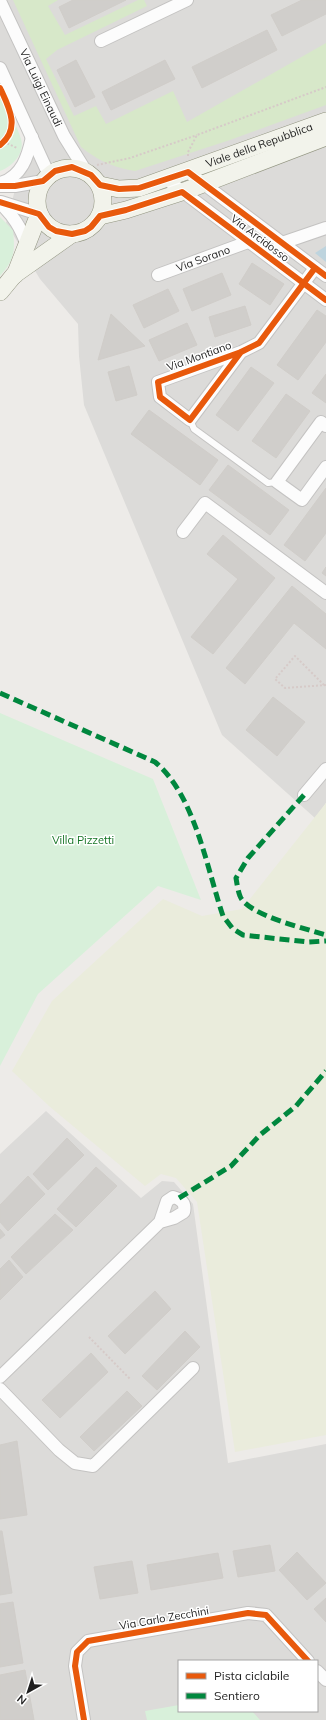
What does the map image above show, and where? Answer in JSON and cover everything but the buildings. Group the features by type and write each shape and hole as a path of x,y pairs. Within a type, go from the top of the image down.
{"main road":[{"name":"Viale della Repubblica","path":"100,185 119,189 139,188 166,179 188,166 326,121"},
{"name":"Viale della Repubblica","path":"100,216 126,210 182,192 202,183 326,137"},
{"path":"0,292 14,275 72,234 85,231 91,227 100,216 104,202 100,185 92,169 63,168 46,178 38,191 37,199 39,214 14,275"},
{"path":"39,214 49,227 56,231 72,234"}],"street":[{"path":"101,41 187,0"},
{"name":"Via Luigi Einaudi","path":"0,1 64,136 92,169"},
{"path":"0,68 32,137 46,178 15,186 0,186"},
{"path":"0,183 17,173 27,160 32,137"},
{"name":"Via Arcidosso","path":"188,166 202,183 326,276"},
{"name":"Via Arcidosso","path":"166,179 326,300"},
{"path":"0,202 39,214"},
{"path":"0,202 12,214 20,226 27,246"},
{"path":"271,258 282,243 326,228"},
{"name":"Via Sorano","path":"158,275 248,242"},
{"name":"Via Montiano","path":"240,352 190,420 160,397 158,382 240,352 260,343 315,268"},
{"path":"326,426 321,422 277,482 302,500 326,467"},
{"path":"183,532 205,503 326,593"},
{"path":"304,795 326,769"},
{"path":"0,1377 160,1222"},
{"path":"0,1389 59,1450 75,1463 93,1466 193,1368"},
{"name":"Via Carlo Zecchini","path":"84,1720 75,1666 77,1652 88,1642 248,1613 266,1615 307,1660"},
{"path":"318,1672 326,1680"}],"lane":[{"path":"190,420 194,429 268,483 277,482"}],"path":[{"path":"92,169 130,158 197,135 326,87"},
{"path":"188,166 188,152 197,135"},
{"path":"3,141 22,151"},
{"path":"295,656 325,685 285,688 275,679 295,656"},
{"path":"89,1337 130,1379"}],"shaded area":[{"path":"0,0 326,0 326,803 315,818 222,735 84,405 79,356 78,324 40,279 6,223 24,157 25,138 0,82"},
{"path":"46,1111 141,1198 162,1181 174,1182 193,1204 228,1463 326,1444 326,1720 0,1720 0,1154"}],"green space":[{"path":"13,0 58,0 48,6 65,35 138,0 144,0 147,6 57,50 46,59 74,116 96,106 106,124 173,91 187,122 326,43 326,105 230,140 135,171 119,168 100,160 81,147"},
{"path":"0,96 17,128 22,145 19,155 13,163 0,171"},
{"path":"0,217 13,230 14,249 9,265 0,276"},
{"name":"Villa Pizzetti","path":"0,713 153,779 201,900 158,886 38,994 0,1066"},
{"path":"326,803 326,1435 235,1452 197,1202 176,1178 161,1174 145,1186 49,1106 12,1071 52,1001 163,899 202,916 242,909"},
{"path":"178,1705 178,1712 253,1712 260,1720 147,1720 145,1711"}],"water":[{"path":"326,246 326,262 315,253"}],"marked path":[{"path":"0,693 155,762 169,776 190,813 205,855 223,916 233,929 243,935 308,942 326,941"},
{"path":"304,795 248,858 236,878 240,896 245,903 254,909 278,920 326,935"},
{"path":"179,1198 231,1166 260,1135 296,1106 326,1071"}],"cycle path":[{"path":"0,88 7,103 12,125 6,139 0,145"},
{"path":"0,186 15,186 43,181 55,171 72,167 91,175 100,185 119,189 139,188 188,172 326,276"},
{"path":"0,202 39,214 49,227 56,231 72,234 85,231 91,227 100,216 126,210 182,192 326,300"},
{"path":"241,352 190,420 160,397 158,382 241,352 259,343 315,268"},
{"path":"84,1720 75,1666 77,1652 88,1641 248,1613 266,1615 307,1660"}]}
